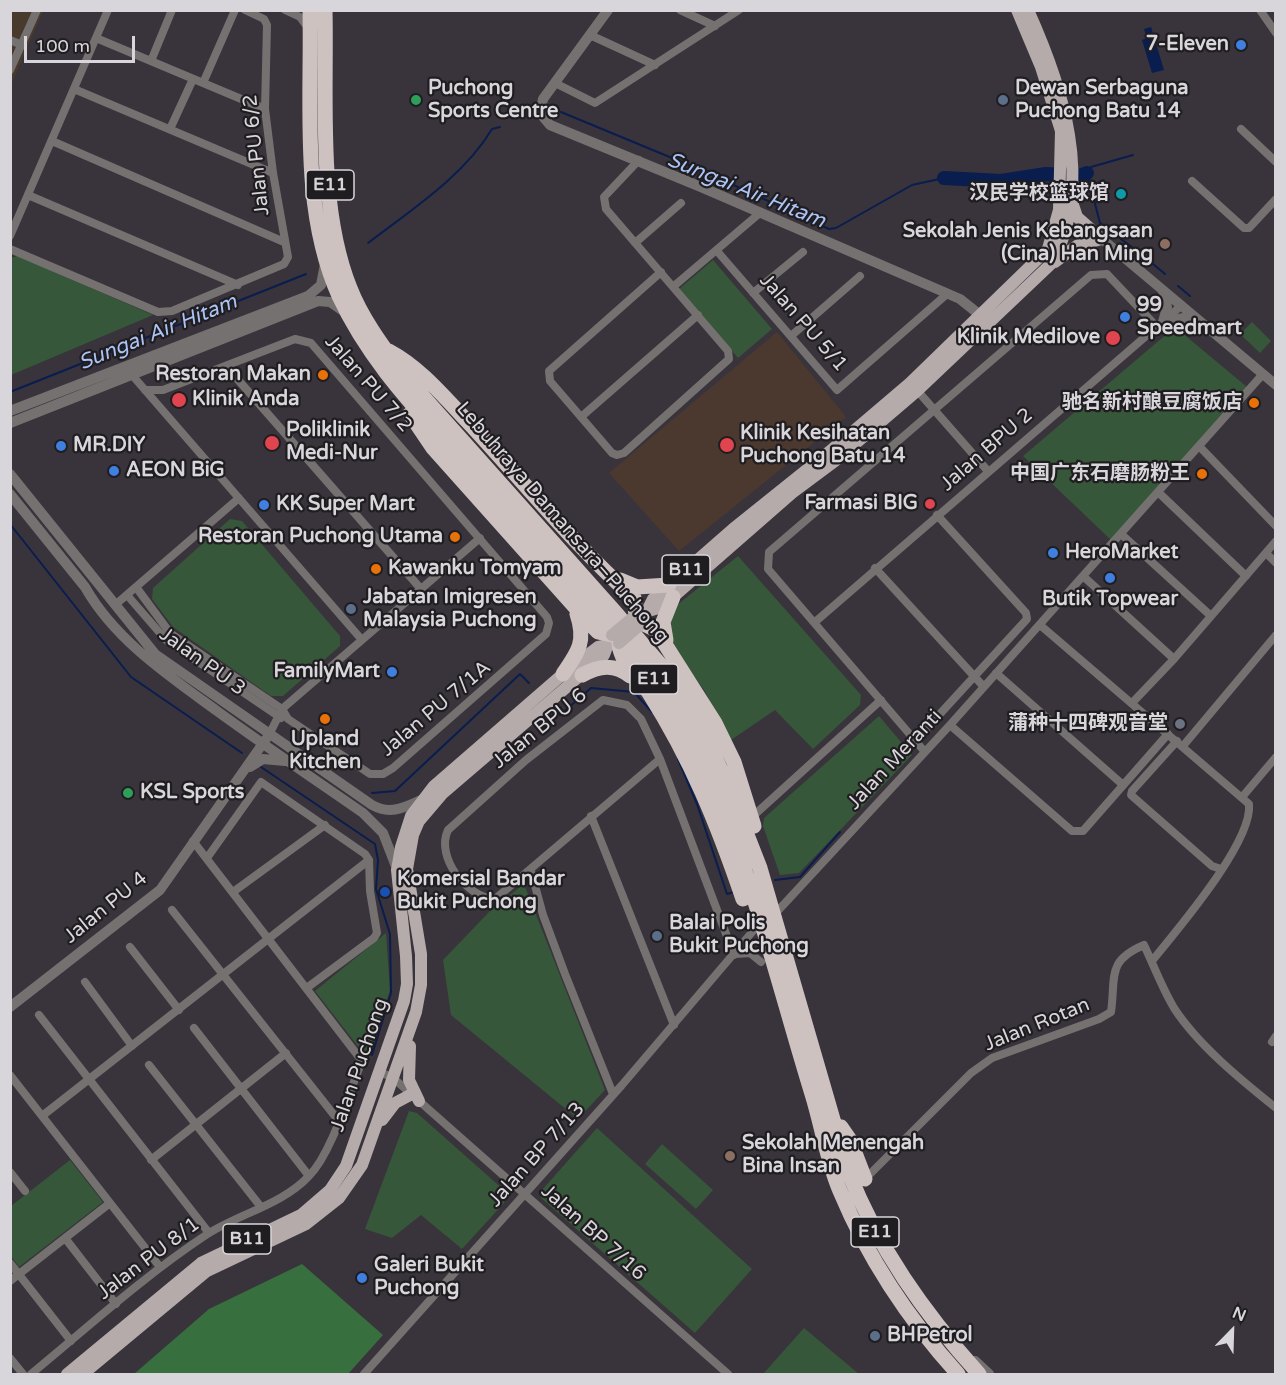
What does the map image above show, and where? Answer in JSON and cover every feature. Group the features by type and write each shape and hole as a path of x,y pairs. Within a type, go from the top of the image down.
{"highway":[{"name":"Lebuhraya Damansara–Puchong","path":"326,10 327,149 337,244 350,288 384,348 403,374 670,676 700,725 726,781 760,868 836,1123 848,1171 862,1208 911,1293 979,1374"},
{"name":"Lebuhraya Damansara–Puchong","path":"302,13 311,32 315,192 321,238 337,291 369,352 392,382 606,621 653,678 683,723 712,782 742,860 839,1189 872,1255 911,1317 958,1374"},
{"path":"384,348 406,360 448,400 597,565 634,597 641,618 656,630 667,646 715,723 734,762 757,835 760,868"},
{"path":"392,382 433,448 598,632 613,641 621,659 646,689 694,770 726,850 761,962 795,1045"},
{"path":"597,565 623,582 637,587 671,591 663,622 667,646"},
{"path":"563,674 581,643 583,631 574,605"},
{"path":"582,675 596,668 618,668 646,689"},
{"path":"836,1123 850,1140 865,1179"}],"main road":[{"name":"Jalan Puchong","path":"1017,10 1057,113 1067,161"},
{"name":"Jalan Puchong","path":"83,1374 207,1271 306,1224 339,1198 362,1165 416,1012 421,985 421,954 406,869 413,835 428,807 563,674 598,647 613,641 641,618 829,452 914,387 1053,262 1062,226 1067,191 1066,111 1028,10"},
{"path":"1067,191 1077,217 1101,239"},
{"name":"Jalan Puchong","path":"914,387 980,315 1048,249 1062,226"},
{"path":"1053,262 1078,245 1101,239"},
{"name":"Jalan Puchong","path":"67,1374 201,1263 301,1215 330,1190 346,1166 397,1023 407,984 397,870 405,831 421,800 582,675 604,655 613,641"},
{"path":"368,1148 395,1103 415,1098 408,1080 407,1057 416,1012"}],"street":[{"path":"10,70 38,10"},
{"path":"10,236 108,10"},
{"path":"151,61 172,10"},
{"path":"203,83 235,10"},
{"name":"Jalan PU 6/2","path":"10,249 159,312 172,311 284,264 288,257 273,173 265,109 267,23 245,10"},
{"path":"285,10 302,13"},
{"path":"608,10 540,105 540,113 550,125 639,160 960,299 980,315"},
{"path":"680,10 716,26"},
{"path":"555,83 595,103 739,10"},
{"path":"1260,10 1275,33"},
{"path":"590,35 655,64"},
{"path":"96,38 265,109"},
{"path":"10,40 22,45"},
{"path":"170,129 192,79"},
{"path":"74,89 273,173"},
{"path":"1241,129 1275,162"},
{"path":"52,141 284,242"},
{"path":"639,160 604,197 603,203 728,351 729,359 624,453 617,456 550,381 549,371 661,272"},
{"path":"1192,181 1244,228 1249,228 1275,200"},
{"path":"28,195 238,285"},
{"path":"635,243 681,203"},
{"path":"674,286 761,212"},
{"path":"1062,226 1101,239 1275,385"},
{"name":"Jalan PU 5/1","path":"717,251 837,390 947,294"},
{"path":"753,293 803,252"},
{"path":"10,411 308,296 318,289 324,278 326,255"},
{"path":"926,752 768,569 770,552 1091,275 1107,274 1128,298 1160,325"},
{"path":"791,336 860,276"},
{"path":"1160,325 1167,301 1163,290"},
{"path":"10,423 318,301 330,302 349,315"},
{"name":"Jalan BPU 2","path":"814,622 987,470 1182,305"},
{"path":"581,417 698,315"},
{"path":"1160,325 1184,318 1199,321"},
{"name":"Jalan PU 7/2","path":"145,390 163,390 295,339 304,339 311,343 480,538"},
{"path":"226,366 421,590"},
{"name":"Jalan Meranti","path":"773,916 926,752 1263,374"},
{"path":"132,375 362,640"},
{"path":"914,387 987,470"},
{"path":"157,404 158,396 163,390"},
{"path":"1199,446 1275,526"},
{"name":"Jalan PU 3","path":"10,474 155,654 382,810 401,809 421,800"},
{"path":"1158,492 1246,576"},
{"name":"Jalan PU 3","path":"10,494 85,587 104,615 136,649 375,824 389,845 397,870"},
{"path":"136,649 111,610 239,498"},
{"path":"916,740 1027,619 1026,613 937,515"},
{"path":"1121,534 1211,616"},
{"path":"270,733 282,709 480,538"},
{"name":"Jalan PU 7/1A","path":"136,588 170,633 282,709 288,718 369,774 383,774 393,768 546,634 548,617 480,538"},
{"path":"1132,703 1174,659 1275,541"},
{"path":"1266,553 1275,563"},
{"path":"875,568 984,687"},
{"path":"1083,576 1174,659"},
{"path":"85,587 100,604 115,605"},
{"path":"127,595 166,640 277,717 288,718"},
{"path":"1040,625 1243,796 1249,804 1250,813 1210,889 1152,961 1182,1018 1233,1073 1275,1108"},
{"path":"1221,869 1212,866 1131,795 1132,790 1180,744 1275,635"},
{"path":"996,673 1122,784"},
{"name":"Jalan BPU 6","path":"531,871 495,899 484,899 468,886 453,868 444,854 443,840 448,830 526,760 603,700 627,705 641,720 660,759 734,955"},
{"path":"751,819 881,700"},
{"path":"236,724 251,747 244,771"},
{"path":"950,725 1072,831 1078,832 1083,831 1168,734"},
{"name":"Jalan PU 4","path":"10,1007 160,890 270,733"},
{"path":"1243,796 1275,757"},
{"path":"244,771 263,759 289,762"},
{"path":"613,1094 561,964 531,871 591,816 660,759"},
{"path":"194,841 207,858 233,892 308,987 374,939 377,933 370,891 369,860 365,854 261,782 207,858"},
{"path":"745,797 766,803"},
{"path":"591,816 674,1025"},
{"path":"233,892 325,825"},
{"path":"42,1116 369,860"},
{"path":"172,910 338,1120"},
{"name":"Jalan BP 7/13","path":"364,1374 674,1025 753,931"},
{"name":"Jalan Rotan","path":"865,1179 971,1073 992,1058 1099,1019 1111,1012 1113,973 1117,962 1127,952 1144,945 1152,961"},
{"path":"130,947 179,1010"},
{"path":"734,955 750,953 761,962"},
{"path":"85,982 132,1046"},
{"name":"Jalan PU 8/1","path":"31,1374 160,1267 209,1233 261,1208 309,1176 326,1150 362,1061 308,987"},
{"path":"39,1015 209,1233"},
{"path":"194,1028 309,1176"},
{"path":"151,1160 286,1053"},
{"path":"149,1065 261,1208"},
{"name":"Jalan BP 7/16","path":"379,1072 392,1077 728,1374"},
{"path":"10,1075 160,1267"},
{"path":"10,1172 26,1191"},
{"path":"10,1281 110,1203"},
{"path":"65,1238 116,1304"},
{"path":"10,1263 71,1341"},
{"path":"955,1348 989,1374"},
{"path":"10,1358 23,1374"}],"shaded area":[{"path":"11,11 43,11 11,85"},
{"name":"Klinik Kesihatan Puchong Batu 14","path":"777,332 846,417 679,551 609,473"}],"green space":[{"path":"18,256 153,315 11,375 10,258"},
{"path":"713,260 772,329 738,358 679,289"},
{"path":"1252,322 1271,341 1260,353 1240,334"},
{"path":"1175,327 1247,387 1111,540 1023,456"},
{"path":"230,519 242,521 340,636 340,646 283,696 271,696 173,627 152,599 153,588"},
{"path":"738,556 861,695 860,705 813,749 775,710 731,740 704,690 674,648 668,632 671,610"},
{"path":"879,716 912,755 799,873 780,875 763,826 764,818"},
{"path":"524,884 605,1090 578,1119 451,1015 443,960 490,911"},
{"path":"386,933 390,990 367,1058 315,991"},
{"path":"409,1111 417,1113 505,1191 504,1203 462,1249 421,1215 392,1238 365,1229"},
{"path":"597,1128 752,1269 695,1333 541,1198 542,1190"},
{"path":"662,1144 713,1190 696,1209 645,1164"},
{"path":"70,1160 103,1202 19,1267 11,1256 11,1206"},
{"path":"302,1264 383,1335 348,1374 134,1374 209,1309"},
{"path":"804,1328 859,1374 763,1374"}],"water":[{"path":"1151,27 1164,70 1152,73 1142,40 1147,38 1144,29"}],"waterway":[{"name":"Sungai Air Hitam","path":"561,112 701,170 829,229 836,228 912,185 944,178"},
{"name":"Sungai Air Hitam","path":"368,243 452,177 467,162 492,129 500,127"},
{"name":"Sungai Air Hitam","path":"1133,155 1091,167 1087,173 1100,223 1133,248"},
{"name":"Sungai Air Hitam","path":"944,178 1001,181 1046,174 1080,176 1087,173"},
{"name":"Sungai Air Hitam","path":"1146,258 1165,274"},
{"name":"Sungai Air Hitam","path":"10,392 306,274"},
{"name":"Sungai Air Hitam","path":"1178,286 1190,296"},
{"path":"10,524 131,677 242,753"},
{"path":"372,793 395,791 520,674 529,683"},
{"path":"560,715 591,688 634,692 652,712"},
{"path":"678,759 697,804 727,894 734,892"},
{"path":"261,767 375,844 378,860 376,889 390,934 391,993 372,1055"},
{"path":"775,880 800,877 840,832"}],"place":[{"name":"7-Eleven","path":"1241,45"},
{"name":"Puchong Sports Centre","path":"416,100"},
{"name":"Dewan Serbaguna Puchong Batu 14","path":"1003,100"},
{"name":"汉民学校篮球馆","path":"1121,194"},
{"name":"Sekolah Jenis Kebangsaan (Cina) Han Ming","path":"1165,244"},
{"name":"99 Speedmart","path":"1125,317"},
{"name":"Klinik Medilove","path":"1113,338"},
{"name":"Restoran Makan","path":"323,375"},
{"name":"Klinik Anda","path":"179,400"},
{"name":"驰名新村酿豆腐饭店","path":"1254,403"},
{"name":"Poliklinik Medi-Nur","path":"272,443"},
{"name":"Klinik Kesihatan Puchong Batu 14","path":"727,445"},
{"name":"MR.DIY","path":"61,446"},
{"name":"AEON BiG","path":"114,471"},
{"name":"中国广东石磨肠粉王","path":"1202,474"},
{"name":"Farmasi BIG","path":"930,504"},
{"name":"KK Super Mart","path":"264,505"},
{"name":"Restoran Puchong Utama","path":"455,537"},
{"name":"HeroMarket","path":"1053,553"},
{"name":"Kawanku Tomyam","path":"376,569"},
{"name":"Butik Topwear","path":"1110,578"},
{"name":"Jabatan Imigresen Malaysia Puchong","path":"351,609"},
{"name":"FamilyMart","path":"392,672"},
{"name":"Upland Kitchen","path":"325,719"},
{"name":"蒲种十四碑观音堂","path":"1180,724"},
{"name":"KSL Sports","path":"128,793"},
{"name":"Komersial Bandar Bukit Puchong","path":"385,892"},
{"name":"Balai Polis Bukit Puchong","path":"657,936"},
{"name":"Sekolah Menengah Bina Insan","path":"730,1156"},
{"name":"Galeri Bukit Puchong","path":"362,1278"},
{"name":"BHPetrol","path":"875,1336"}]}
